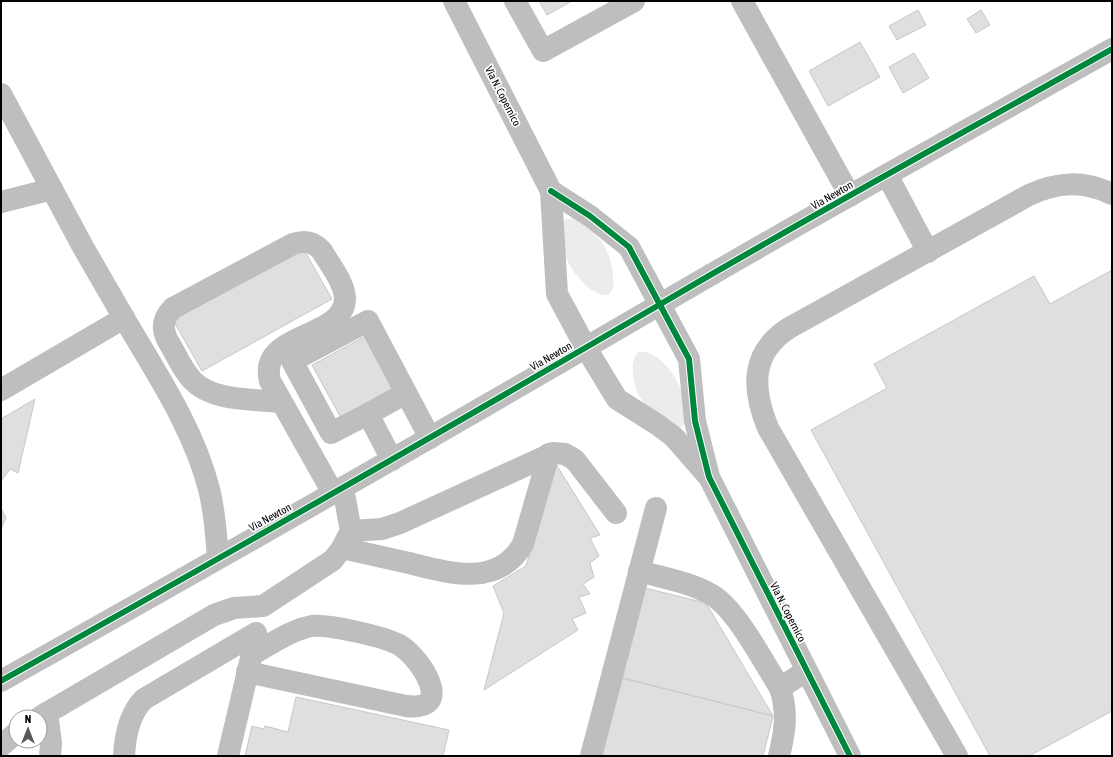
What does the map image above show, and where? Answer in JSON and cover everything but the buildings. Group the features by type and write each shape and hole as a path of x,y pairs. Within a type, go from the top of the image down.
{"street":[{"name":"Via N. Copernico","path":"454,1 552,191"},
{"path":"515,1 543,51 634,1"},
{"path":"742,1 850,196"},
{"name":"Via Newton","path":"1,681 392,460 659,304 1112,49"},
{"path":"1,94 124,318 183,420 199,456 212,503 218,558"},
{"path":"887,175 928,252"},
{"path":"958,756 768,428 757,394 759,367 770,344 778,336 1029,195 1044,188 1060,184 1075,183 1088,185 1112,194"},
{"path":"1,202 52,189"},
{"path":"552,191 590,216 629,247 689,359 695,422 709,477"},
{"path":"552,191 557,294 586,348 617,399 674,437 709,477"},
{"path":"282,402 224,396 202,388 187,374 166,338 164,321 173,308 293,244 309,242 322,251 341,285 345,298 344,305 341,311 331,321 279,350 271,358 268,368 269,375 282,402 338,490 347,540"},
{"path":"1,390 124,318"},
{"path":"406,393 331,433 292,361 368,321 430,438"},
{"path":"368,414 392,460"},
{"path":"347,540 461,574 483,573 492,570 511,560 518,553 523,544 548,454"},
{"path":"48,712 214,615 234,608 263,606 328,565 347,540 400,523 548,454 565,454 575,460 616,513"},
{"name":"Via N. Copernico","path":"709,477 850,756"},
{"path":"591,756 656,508"},
{"path":"639,571 689,585 713,596 737,621 780,688 784,699 786,719 779,756"},
{"path":"228,756 263,606"},
{"path":"326,626 387,640 400,645 411,655 427,674 430,680 431,696 427,702 421,706 406,706 249,663 302,629 326,626"},
{"path":"124,756 131,720 138,706 144,700 256,633"},
{"path":"780,688 806,671"},
{"path":"48,732 51,743 50,756"}],"shaded area":[{"path":"574,218 590,230 602,242 606,249 612,267 613,283 613,288 608,295 594,291 580,280 566,258 564,251 563,222 566,219"},
{"path":"638,352 646,352 660,360 672,373 681,388 685,423 680,429 650,409 642,400 636,387 633,371 633,364"}],"cycle path":[{"path":"1,681 331,494 771,240 1112,49"},
{"path":"551,191 590,216 629,247 689,359 695,421 709,477 850,756"}]}
